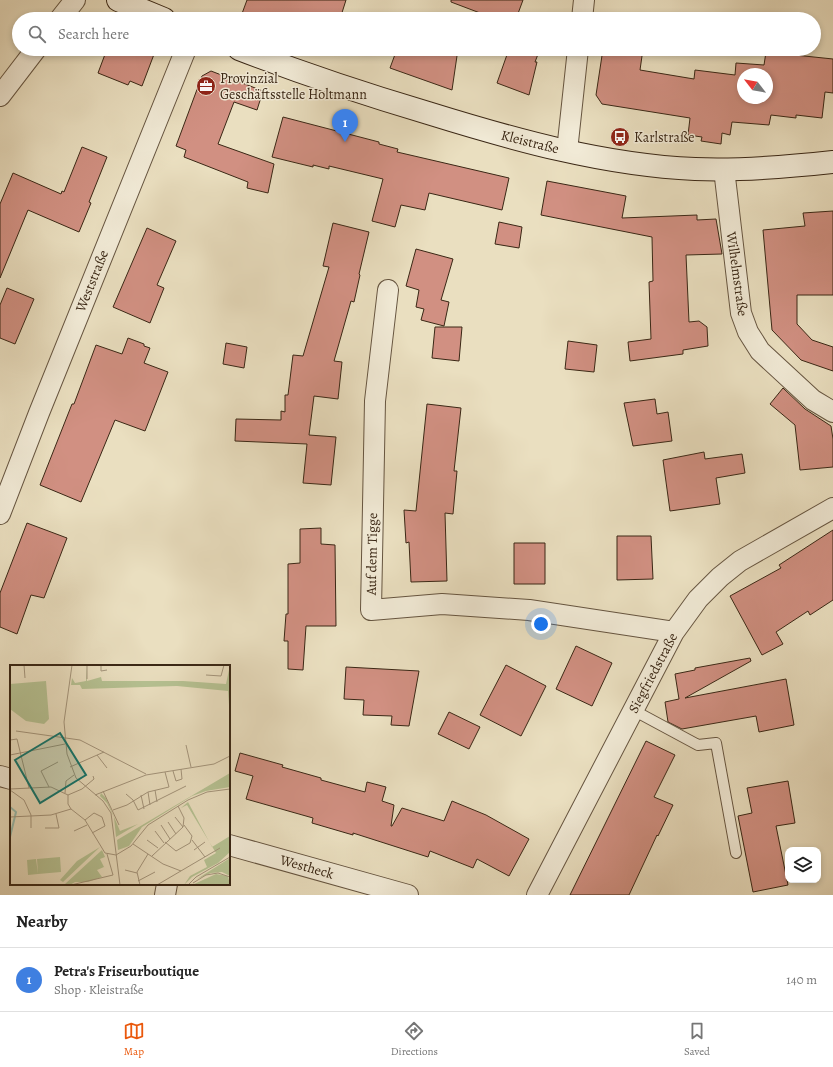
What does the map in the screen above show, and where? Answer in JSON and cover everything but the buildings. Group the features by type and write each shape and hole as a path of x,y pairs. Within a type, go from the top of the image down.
{"main road":[{"path":"118,0 147,12"},
{"name":"Kleistraße","path":"257,56 356,91 493,133 567,151 628,162 694,168 724,169 788,167 833,162"}],"street":[{"path":"66,12 75,0"},
{"path":"583,12 584,0"},
{"path":"0,96 31,56"},
{"name":"Weststraße","path":"0,514 183,56"},
{"path":"567,151 577,56"},
{"name":"Wilhelmstraße","path":"724,169 741,313 748,332 760,351 781,371 813,400 833,412"},
{"name":"Auf dem Tigge","path":"388,290 375,401 371,610 442,604 529,610 674,632"},
{"name":"Siegfriedstraße","path":"537,895 674,632 698,599 725,573 740,562 833,508"},
{"path":"0,776 10,779"},
{"name":"Westheck","path":"230,845 408,895"},
{"path":"164,895 167,885"}],"lane":[{"path":"633,710 698,745 716,743 736,853"}],"place":[{"name":"Provinzial Geschäftsstelle Holtmann","path":"206,86"},
{"name":"Karlstraße","path":"620,137"},
{"name":"Petra's Friseurboutique","path":"345,142"}]}
